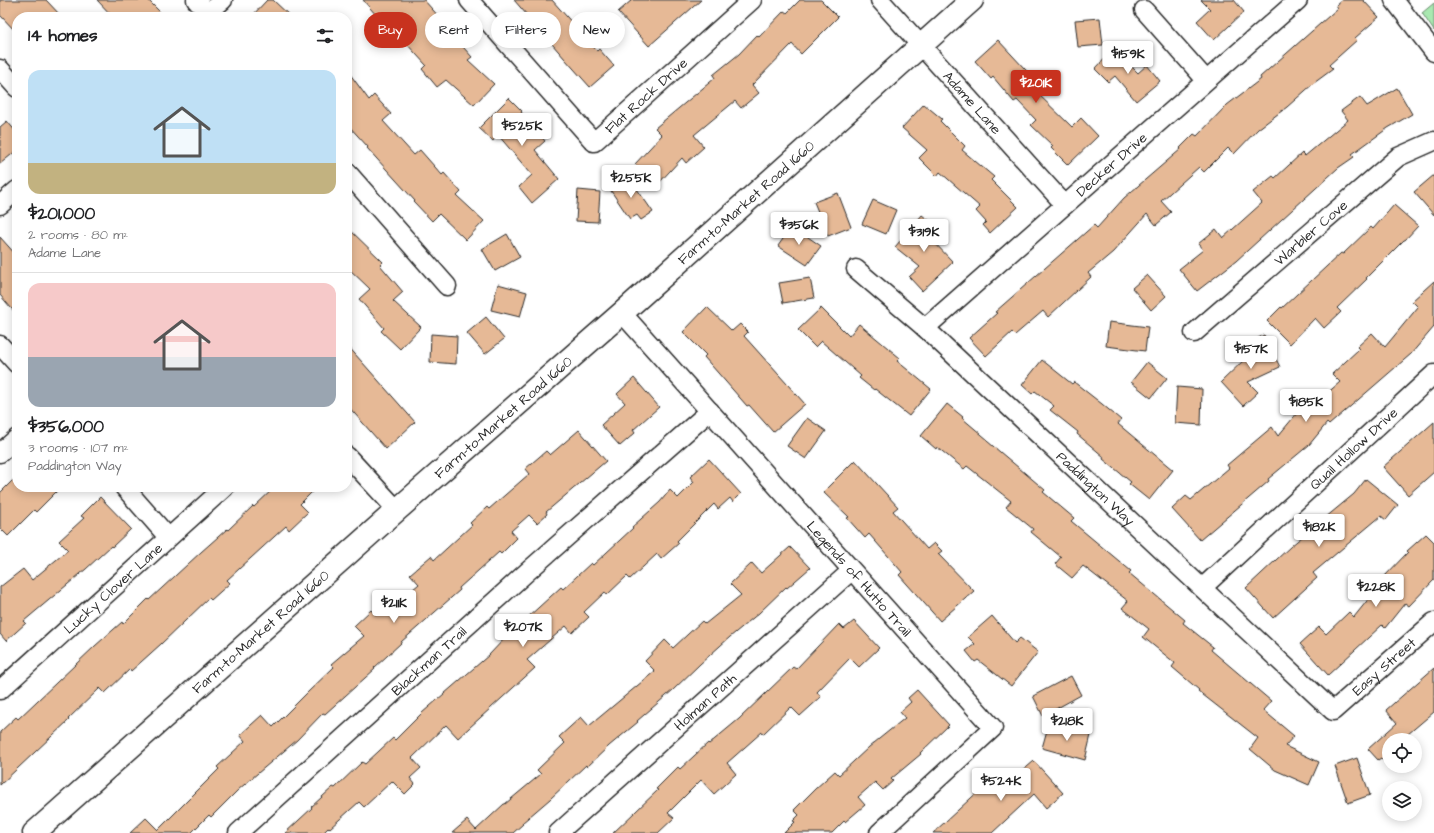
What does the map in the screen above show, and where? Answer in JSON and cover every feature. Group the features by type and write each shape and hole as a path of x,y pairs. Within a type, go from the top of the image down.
{"main road":[{"name":"Farm-to-Market Road 1660","path":"34,833 397,510 622,313 972,0"}],"street":[{"path":"204,12 222,0"},
{"name":"Flat Rock Drive","path":"469,0 594,142 752,0"},
{"name":"Adame Lane","path":"880,0 1065,205"},
{"name":"Decker Drive","path":"925,328 1298,0"},
{"path":"1394,0 1434,52"},
{"path":"1144,10 1206,80"},
{"path":"0,69 12,82"},
{"name":"Warbler Cove","path":"1194,333 1398,157 1434,141"},
{"path":"352,178 447,286"},
{"path":"0,205 12,194"},
{"name":"Paddington Way","path":"856,268 925,328 1333,710"},
{"name":"Legends of Hutto Trail","path":"622,313 992,728 879,833"},
{"path":"0,345 12,358"},
{"name":"Quail Hollow Drive","path":"1202,588 1434,374"},
{"name":"Blackman Trail","path":"238,833 527,572 710,411"},
{"path":"0,453 12,442"},
{"path":"352,461 397,510"},
{"path":"128,492 168,538"},
{"name":"Lucky Clover Lane","path":"0,690 219,492"},
{"name":"Holman Path","path":"558,833 851,571"},
{"name":"Easy Street","path":"1333,710 1434,622"}],"green space":[{"path":"1434,3 1434,31 1422,13"}],"building":[{"path":"0,0 46,0 57,12 12,12 12,28 0,15"},
{"path":"97,0 148,0 160,12 108,12"},
{"path":"267,0 273,0 286,12 256,12"},
{"path":"363,0 424,0 435,12 425,12 425,48 464,48 472,57 468,60 494,84 474,105 446,80 437,87 422,69 426,65 410,48 417,48 417,12 373,12"},
{"path":"514,0 552,0 569,19 569,48 594,48 597,51 599,49 614,66 590,87 555,48 561,48 561,12 524,12"},
{"path":"632,0 701,0 649,46 625,20 625,12 618,12"},
{"path":"800,0 821,0 838,17 801,54 792,44 752,85 759,93 741,108 735,101 694,135 704,147 686,163 682,158 658,184 635,164 662,135 655,128 715,78 713,75 739,54 757,35 759,37 784,11 787,13"},
{"path":"1201,0 1234,0 1244,12 1214,40 1197,21 1210,9"},
{"path":"1342,0 1363,0 1379,17 1355,38 1357,40 1329,65 1333,69 1258,129 1234,154 1228,148 1204,172 1199,167 1161,201 1171,212 1156,225 1147,214 1113,252 1088,273 1091,277 1048,317 1043,311 1015,335 1012,332 986,356 969,338 997,313 995,312 1094,225 1097,228 1124,198 1181,149 1180,148 1194,134 1197,136 1227,105 1261,79 1260,77 1338,8 1336,5"},
{"path":"1100,18 1103,45 1078,47 1075,20"},
{"path":"998,40 1038,83 1032,88 1072,127 1081,118 1098,136 1068,165 1051,148 1053,146 1031,125 1036,120 1017,100 1014,102 993,77 991,79 975,61"},
{"path":"1114,49 1138,73 1147,65 1160,81 1136,101 1115,76 1108,82 1095,69"},
{"path":"352,77 369,100 374,95 391,114 383,121 414,155 420,150 442,175 444,173 461,192 457,196 484,221 466,240 439,214 432,221 367,148 368,147 352,129"},
{"path":"1397,88 1412,114 1388,128 1352,154 1354,157 1338,168 1236,261 1197,291 1179,269 1203,250 1198,244 1216,229 1223,238 1262,203 1253,192 1273,176 1275,178 1302,153 1305,156 1348,120 1341,111 1360,97 1367,106"},
{"path":"509,98 522,111 521,112 545,141 535,150 559,179 532,203 519,187 532,175 498,135 493,141 479,128"},
{"path":"924,104 942,119 940,121 965,146 962,150 994,177 991,180 1018,207 990,233 983,225 986,222 976,211 980,207 940,172 937,176 919,158 927,150 902,128"},
{"path":"7,121 12,127 12,154 0,164 0,127"},
{"path":"1434,175 1434,215 1414,192"},
{"path":"628,176 653,212 641,220 637,215 630,219 609,188"},
{"path":"578,190 600,192 598,222 576,221"},
{"path":"838,193 851,227 828,236 814,202"},
{"path":"873,200 896,210 886,234 862,224"},
{"path":"1394,205 1418,226 1337,308 1341,312 1324,328 1315,318 1290,344 1267,321 1341,253 1343,254 1371,227 1373,229"},
{"path":"922,215 940,229 931,239 953,262 922,291 909,277 920,267 895,247"},
{"path":"792,226 821,246 807,265 778,246"},
{"path":"352,232 383,262 380,265 403,292 393,301 421,327 400,349 381,331 384,328 359,299 370,289 352,272"},
{"path":"507,234 520,257 495,271 482,249"},
{"path":"0,237 12,250 12,309 0,295"},
{"path":"1147,275 1166,296 1151,310 1132,288"},
{"path":"810,278 814,298 783,303 779,283"},
{"path":"1434,281 1434,327 1411,354 1329,425 1327,423 1309,445 1268,479 1269,481 1200,540 1172,509 1186,496 1191,500 1229,468 1227,465 1272,427 1278,436 1298,412 1302,415 1340,382 1332,374 1359,349 1357,347 1372,333 1385,347 1418,307 1412,301"},
{"path":"498,284 527,292 520,317 491,310"},
{"path":"707,307 732,331 740,324 748,332 744,336 805,404 773,432 749,405 747,406 704,357 706,355 683,332"},
{"path":"821,308 849,336 859,324 900,358 897,361 931,389 909,416 859,378 861,376 821,341 815,347 798,330"},
{"path":"486,317 504,339 485,354 467,333"},
{"path":"1109,322 1148,327 1145,351 1106,346"},
{"path":"431,334 457,336 456,364 430,362"},
{"path":"1264,335 1280,367 1248,382 1258,392 1243,406 1221,382 1247,357 1241,347"},
{"path":"352,351 415,422 386,449 352,411"},
{"path":"1042,360 1072,384 1074,382 1102,404 1121,420 1118,424 1173,470 1149,500 1129,484 1131,482 1103,459 1104,457 1077,434 1078,432 1050,410 1054,406 1035,391 1032,394 1022,385"},
{"path":"1147,362 1167,378 1151,398 1131,382"},
{"path":"634,378 659,407 633,430 635,433 620,446 601,425 625,403 617,394"},
{"path":"1177,387 1202,389 1201,425 1175,423"},
{"path":"947,404 988,440 987,441 1045,490 1043,492 1074,518 1071,521 1131,571 1129,573 1185,620 1183,623 1213,647 1211,650 1271,701 1263,710 1294,736 1285,746 1319,762 1309,785 1275,770 1250,749 1258,738 1198,691 1199,690 1172,667 1175,663 1143,637 1149,629 1122,608 1128,601 1083,566 1072,578 1055,564 1061,557 1031,532 1033,529 1006,507 1011,501 967,466 964,469 921,436"},
{"path":"807,418 826,431 806,459 787,446"},
{"path":"1434,422 1434,472 1408,495 1383,467"},
{"path":"579,430 606,461 546,512 547,514 537,523 529,515 511,531 517,538 501,554 499,552 459,588 460,590 401,642 374,668 375,669 325,714 323,713 297,740 238,790 211,817 209,815 191,833 130,833 146,818 158,830 219,769 217,767 245,741 240,735 262,715 273,727 334,667 331,664 364,636 354,626 371,610 376,615 396,598 399,601 419,584 410,574 431,556 434,560 472,525 470,523 487,507 489,509 529,474 525,469 546,451 550,455"},
{"path":"709,459 741,494 733,502 730,498 718,509 714,504 677,541 679,543 661,559 657,554 630,579 627,576 607,595 605,592 584,612 589,617 572,633 566,626 527,660 535,668 458,738 446,725 412,758 421,768 410,778 415,784 405,794 392,781 364,807 359,802 323,833 285,833 312,808 311,807 333,787 335,788 362,762 365,764 393,738 395,740 422,713 489,655 505,638 561,587 563,589 591,563 593,565 660,502 670,490 678,498 694,482 690,477"},
{"path":"855,460 898,507 893,511 927,549 934,543 942,551 938,554 974,591 940,621 899,575 902,572 869,534 865,538 847,518 849,517 823,492"},
{"path":"1366,479 1398,505 1386,520 1381,516 1313,573 1317,578 1273,618 1246,588 1291,546 1354,494"},
{"path":"12,481 12,492 56,492 36,512 34,510 8,536 0,528 0,493"},
{"path":"270,492 312,492 300,504 308,512 289,530 286,526 227,580 230,583 211,600 209,598 161,644 131,671 130,669 105,693 100,688 68,719 69,720 0,785 0,732 16,717 18,719 95,646 122,622 123,624 148,599 149,600 253,506 254,507"},
{"path":"100,497 131,529 112,547 111,546 24,621 26,623 6,641 0,634 0,587 23,569 32,580 68,550 59,541 84,518 81,516"},
{"path":"1426,534 1434,542 1434,580 1409,606 1405,603 1385,628 1382,625 1328,675 1300,644 1319,627 1326,634 1349,612 1354,617 1383,581 1382,579 1408,552 1407,551"},
{"path":"790,547 810,568 787,588 786,587 587,767 586,765 513,833 452,833 467,820 476,830 504,804 541,774 537,770 565,743 559,737 581,717 589,726 655,671 645,661 665,640 673,648 702,621 705,624 741,595 730,584 752,563 761,573"},
{"path":"992,616 1015,643 1020,638 1038,652 1011,686 978,660 975,662 966,651 975,644 968,637"},
{"path":"854,621 879,648 859,667 850,658 817,692 821,697 800,716 791,707 764,733 762,732 727,763 736,774 714,794 701,780 668,813 674,818 658,833 613,833 658,790 656,789 678,767 680,769 708,743 709,744 739,719 793,667 796,669 839,624 844,629"},
{"path":"1434,668 1434,712 1409,733 1386,733 1397,723 1386,710"},
{"path":"1071,676 1081,695 1043,716 1033,696"},
{"path":"917,690 949,725 920,753 921,754 891,779 893,781 883,790 875,782 858,797 865,805 845,822 844,821 832,833 784,833 795,822 793,821 799,815 794,810 815,789 835,771 839,775 869,747 905,718 900,712 911,702 908,698"},
{"path":"1049,723 1091,735 1085,760 1042,748"},
{"path":"1382,736 1382,759 1381,758 1378,760 1368,749"},
{"path":"1357,758 1370,795 1348,803 1335,766"},
{"path":"1034,761 1063,793 1046,808 1034,794 992,833 933,833 995,776 1005,786"}]}
